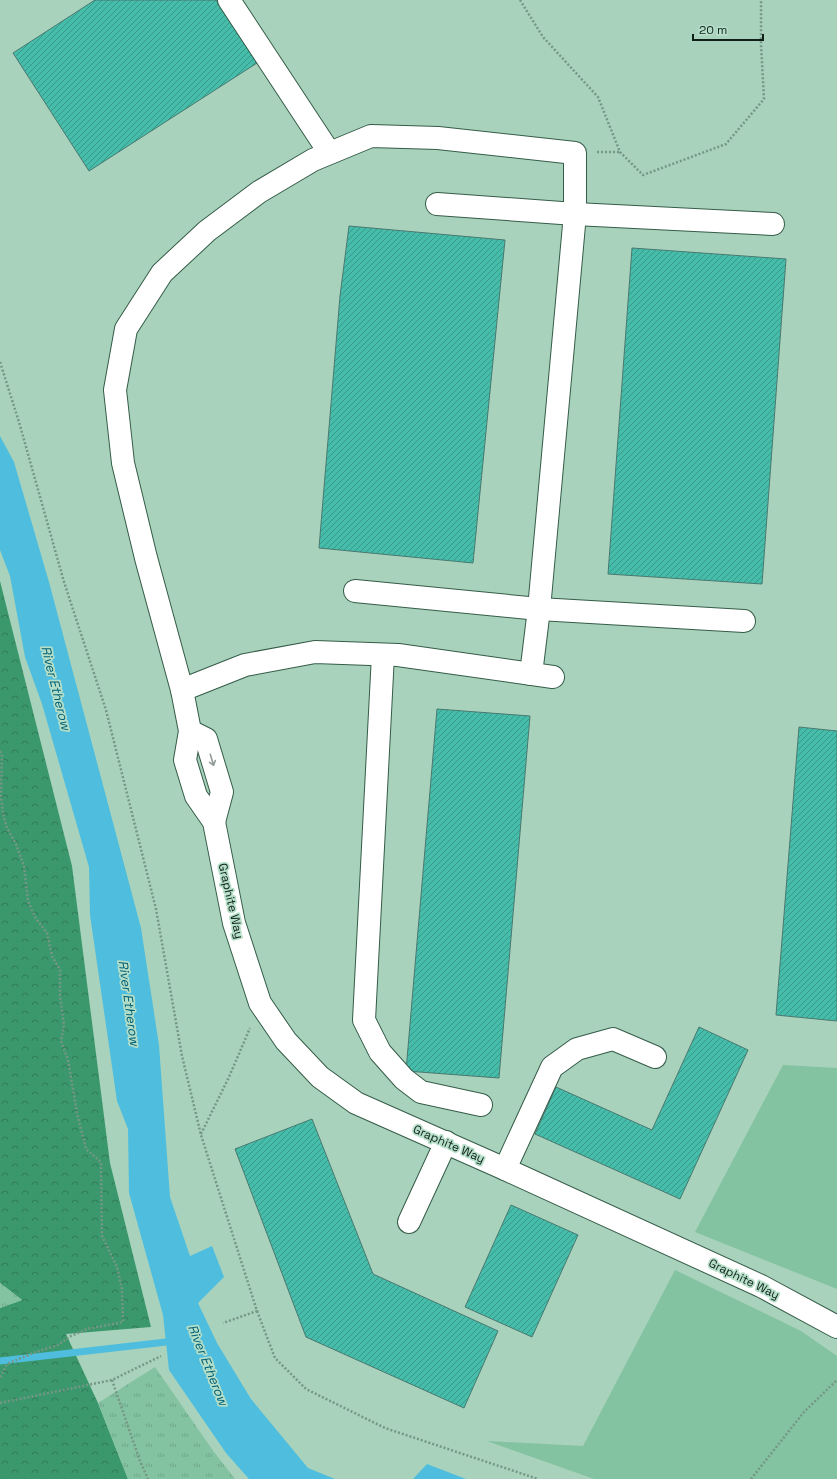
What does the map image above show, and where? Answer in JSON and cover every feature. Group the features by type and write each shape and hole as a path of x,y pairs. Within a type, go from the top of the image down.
{"street":[{"path":"229,0 329,152"},
{"path":"531,674 539,609 574,214 575,153 438,138 371,136 329,152 313,160 259,192 207,231 162,273 126,329 115,390 123,463 146,558 182,690 245,666 315,652 398,655 531,674 554,677"},
{"path":"437,204 574,214 773,224"},
{"path":"355,591 539,609 744,621"},
{"path":"383,655 364,1020 380,1052 404,1078 421,1092 481,1105"},
{"name":"Graphite Way","path":"182,690 190,731 185,760 196,796 214,822 234,923 260,1003 286,1041 320,1076 356,1103 446,1142 761,1286 837,1327"},
{"path":"505,1169 552,1067 577,1049 613,1039 655,1057"},
{"path":"409,1222 446,1142"}],"path":[{"path":"520,0 543,37 598,97 620,152 643,175 726,144 764,99 761,44 761,0"},
{"path":"0,362 19,422 64,582 106,710 156,910 182,1056 200,1135 257,1311 275,1358 306,1389 386,1428 538,1479"},
{"path":"0,751 2,756 1,796 3,814 7,828 16,844 24,866 28,901 35,917 47,933 52,956 60,970 60,996 64,1025 61,1041 68,1060 77,1113 86,1149 101,1162 102,1236 117,1267 122,1289 123,1322 87,1329 71,1336 58,1345 33,1353 7,1364 0,1378"},
{"path":"200,1135 229,1077 260,1003"},
{"path":"223,1323 257,1311"},
{"path":"0,1403 112,1380 161,1356"},
{"path":"112,1380 140,1461 148,1479"},
{"path":"750,1479 804,1412 837,1380"}],"green space":[{"path":"0,581 72,866 110,1163 151,1327 66,1334 98,1403 128,1479 0,1479 0,1308 22,1300 0,1283"},
{"path":"783,1065 837,1068 837,1289 695,1232"},
{"path":"675,1270 801,1331 837,1356 837,1479 594,1479 487,1441 583,1446"},
{"path":"0,1283 22,1300 0,1308"},
{"path":"155,1367 214,1452 235,1479 128,1479 98,1403"}],"water":[{"name":"River Etherow","path":"0,436 14,462 49,582 141,928 159,1045 170,1197 190,1256 212,1246 224,1277 198,1303 217,1343 251,1399 308,1468 335,1479 249,1479 226,1453 169,1370 163,1315 129,1193 128,1129 117,1101 90,915 89,867 42,704 25,657 10,576 0,550"},
{"path":"427,1464 466,1479 413,1479"}],"building":[{"path":"95,0 216,0 257,63 89,171 13,53"},
{"path":"349,226 505,240 473,563 319,548 340,296"},
{"path":"632,248 786,259 762,584 608,574"},
{"path":"437,709 530,716 499,1078 406,1071"},
{"path":"799,727 837,731 837,1021 776,1015"},
{"path":"699,1027 748,1050 680,1199 535,1134 556,1087 652,1130"},
{"path":"312,1119 373,1274 498,1331 464,1408 306,1337 235,1149"},
{"path":"511,1205 578,1235 532,1337 465,1307"}],"waterway":[{"path":"0,1361 175,1341"}]}
